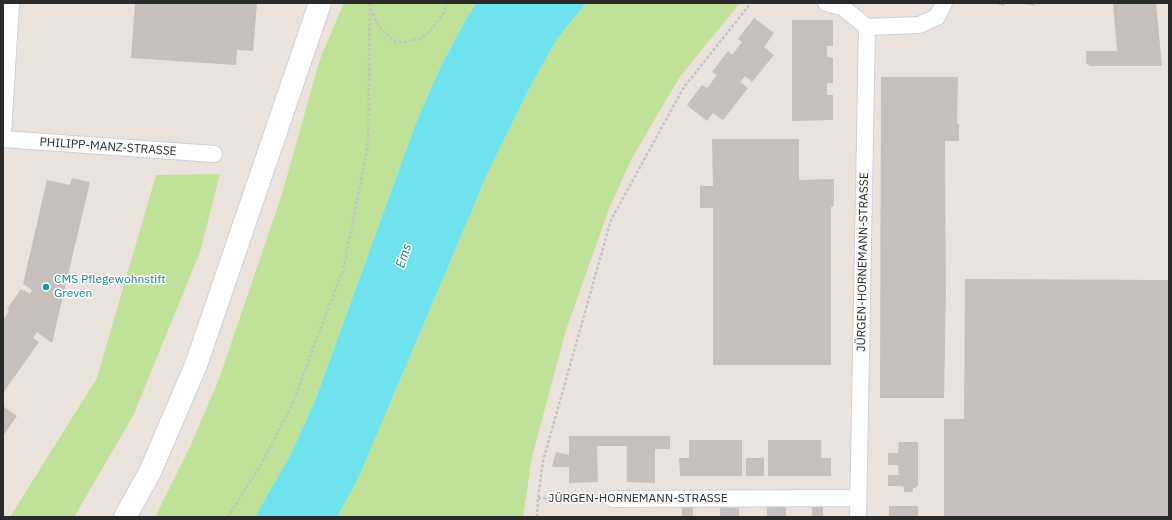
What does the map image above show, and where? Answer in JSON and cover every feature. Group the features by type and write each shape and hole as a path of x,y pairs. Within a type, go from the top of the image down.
{"main road":[{"path":"125,517 150,472 196,365 320,3"}],"street":[{"path":"3,132 11,3"},
{"path":"826,3 842,7 867,26 919,25 938,17 944,3"},
{"name":"JÜRGEN-HORNEMANN-STRASSE","path":"858,517 867,26"},
{"name":"PHILIPP-MANZ-STRASSE","path":"3,139 214,154"},
{"name":"JÜRGEN-HORNEMANN-STRASSE","path":"613,499 858,498"}],"path":[{"path":"370,5 378,25 386,34 396,42 406,42 421,38 430,31 443,14 447,3"},
{"path":"537,517 543,461 611,220 684,87 751,3"},
{"path":"228,517 260,466 291,408 344,267 368,145 370,5"},
{"name":"JÜRGEN-HORNEMANN-STRASSE","path":"538,498 613,499"}],"green space":[{"path":"344,3 477,3 469,14 441,66 416,123 315,401 290,456 255,517 155,517 189,449 219,379 282,194 320,59"},
{"path":"586,3 740,3 679,78 631,160 609,209 566,330 532,457 523,517 337,517 358,479 489,170 529,89 557,39"},
{"path":"220,174 200,252 133,416 74,517 10,517 97,378 156,175"}],"water":[{"name":"Ems","path":"477,3 586,3 557,39 529,89 489,170 358,479 337,517 255,517 290,456 315,401 416,123 441,66 469,14"}],"building":[{"path":"135,3 257,3 253,51 237,50 236,65 131,58"},
{"path":"993,3 1005,3 1004,6"},
{"path":"1020,3 1035,3 1035,6"},
{"path":"1113,3 1156,3 1162,66 1090,66 1086,63 1086,51 1117,51"},
{"path":"754,18 774,33 764,47 774,55 752,82 745,76 740,82 748,88 723,120 713,113 707,121 687,105 702,85 707,88 717,75 712,72 728,51 732,55 742,42 738,39"},
{"path":"792,20 833,20 833,46 827,46 827,57 833,58 833,83 827,83 827,95 833,95 833,120 792,121"},
{"path":"881,77 958,77 957,124 959,124 959,141 945,141 946,293 944,398 880,398"},
{"path":"712,139 799,139 799,180 834,179 834,206 831,207 831,365 713,365 713,208 700,208 700,186 713,186"},
{"name":"CMS Pflegewohnstift Greven","path":"72,178 90,182 52,343 37,332 33,338 39,342 3,393 3,320 9,311 7,309 21,289 30,294 32,290 23,284 47,180 70,185"},
{"path":"965,279 1169,280 1169,517 944,517 944,419 964,419"},
{"path":"3,406 17,416 3,436"},
{"path":"569,436 670,436 670,449 655,449 655,483 627,482 627,446 597,446 598,482 569,483 569,467 552,467 556,452 569,455"},
{"path":"689,440 742,440 742,476 680,476 679,458 689,458"},
{"path":"768,440 821,440 821,458 831,458 831,476 768,476"},
{"path":"899,442 918,442 918,486 913,488 913,492 904,492 904,487 901,486 888,486 888,475 899,475 898,465 888,465 888,453 898,453"},
{"path":"746,458 764,458 764,476 746,476"},
{"path":"889,506 918,506 918,517 889,517"},
{"path":"682,507 693,507 693,517 682,517"},
{"path":"720,507 739,508 739,517 720,517"},
{"path":"767,507 786,507 786,517 767,517"},
{"path":"812,507 823,507 823,517 812,517"}],"place":[{"name":"CMS Pflegewohnstift Greven","path":"46,287"}]}
